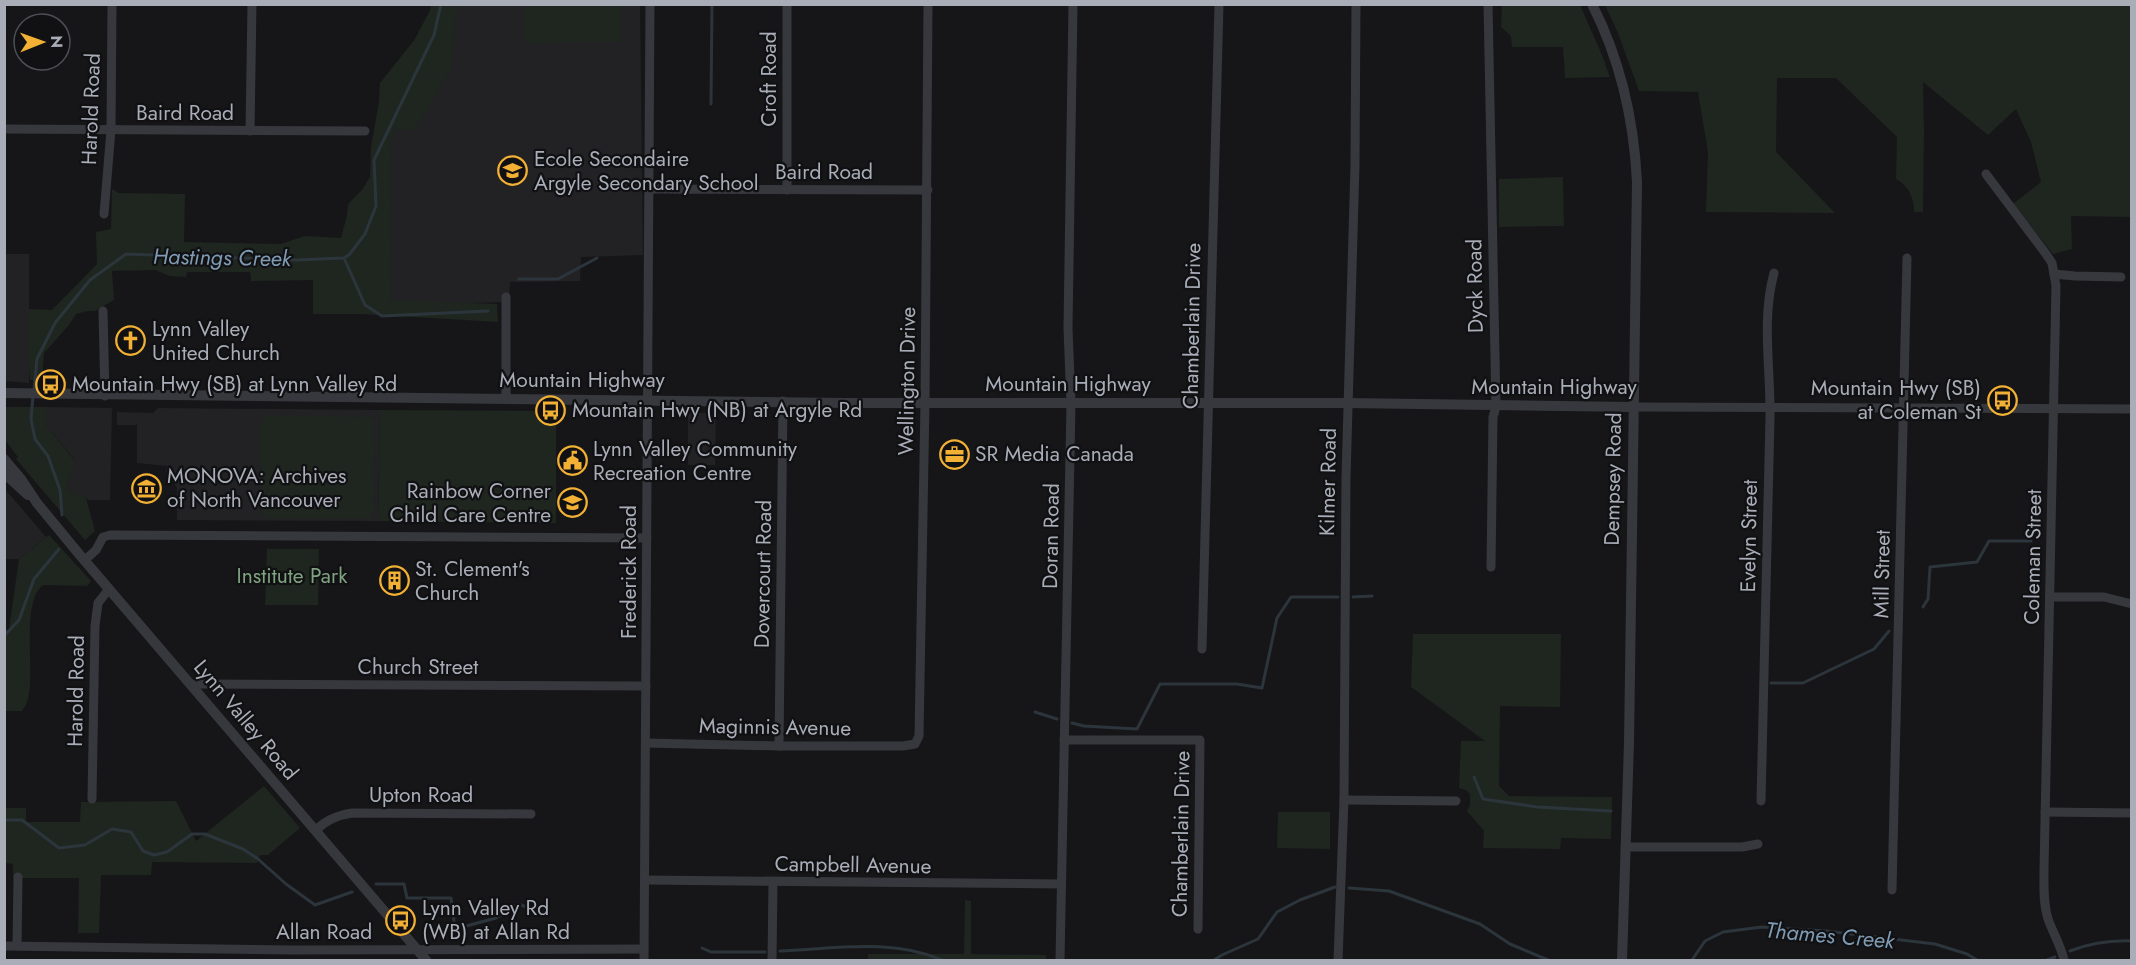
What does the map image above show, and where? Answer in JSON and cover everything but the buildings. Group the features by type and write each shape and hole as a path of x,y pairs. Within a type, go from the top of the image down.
{"street":[{"name":"Harold Road","path":"104,214 111,130 111,4"},
{"path":"250,131 252,4"},
{"name":"Frederick Road","path":"644,960 650,4"},
{"name":"Croft Road","path":"787,4 787,190"},
{"name":"Wellington Drive","path":"903,746 915,744 921,727 928,190 926,117 928,4"},
{"name":"Doran Road","path":"1060,960 1071,404 1068,328 1073,4"},
{"name":"Chamberlain Drive","path":"1202,649 1219,4"},
{"name":"Kilmer Road","path":"1338,960 1344,800 1347,404 1355,165 1356,4"},
{"name":"Dyck Road","path":"1488,4 1496,406 1493,417 1491,567"},
{"name":"Dempsey Road","path":"1592,4 1606,33 1620,75 1636,152 1638,249 1633,407 1630,710 1622,958"},
{"name":"Baird Road","path":"4,129 365,131"},
{"name":"Coleman Street","path":"1986,174 2052,263 2056,286 2044,870 2045,907 2064,960"},
{"name":"Baird Road","path":"649,189 928,190"},
{"name":"Mill Street","path":"1892,890 1907,258"},
{"name":"Evelyn Street","path":"1761,801 1770,407 1768,319 1770,287 1774,273"},
{"path":"2054,274 2121,277"},
{"path":"506,297 506,399"},
{"path":"103,311 105,396"},
{"name":"Mountain Highway","path":"4,393 105,396 783,402 2132,409"},
{"name":"Dovercourt Road","path":"779,746 783,402"},
{"name":"Lynn Valley Road","path":"4,459 37,503 109,589 426,960"},
{"name":"Lynn Valley Road","path":"4,473 37,503"},
{"path":"85,560 96,550 103,537 110,535 647,538"},
{"name":"Harold Road","path":"92,799 94,626 98,603 109,589"},
{"path":"2050,597 2104,597 2132,604"},
{"name":"Church Street","path":"190,684 646,686"},
{"name":"Chamberlain Drive","path":"1064,740 1200,740 1198,929"},
{"name":"Maginnis Avenue","path":"646,743 903,746"},
{"path":"1344,800 1456,801"},
{"path":"2045,812 2132,813"},
{"name":"Upton Road","path":"316,830 330,819 341,814 352,813 531,814"},
{"path":"1625,847 1742,847 1758,844"},
{"path":"17,946 18,877"},
{"name":"Campbell Avenue","path":"645,880 1061,884"},
{"path":"772,960 773,882"},
{"name":"Allan Road","path":"4,946 292,950 644,949"},
{"path":"292,950 292,960"}],"shaded area":[{"name":"Ecole Secondaire Argyle Secondary School","path":"456,5 640,5 643,255 581,257 580,281 510,282 509,302 382,305 390,133"},
{"path":"4,254 29,254 29,383 5,381"},
{"path":"46,407 112,408 110,500 89,500 66,489 75,460 46,425"},
{"path":"158,408 380,410 378,521 177,520 177,488 166,472 167,466 137,463 137,423 136,425 117,425 117,412 153,413"},
{"path":"688,413 716,413 715,465 688,465"},
{"path":"4,488 46,537 19,559 5,559"}],"green space":[{"path":"1502,4 1580,5 1610,77 1565,78 1563,47 1512,47 1511,36 1501,27"},
{"path":"431,5 456,5 452,68 414,131 396,129 391,139 390,300 497,304 498,322 362,314 313,314 313,280 251,281 250,272 187,272 186,277 170,276 155,270 112,271 114,300 95,311 76,314 44,353 42,380 30,380 27,340 28,309 52,310 97,264 96,232 111,229 112,189 119,193 185,194 184,242 281,244 305,236 341,238 348,204 362,190 370,177 371,147 380,83 415,39"},
{"path":"524,5 620,5 621,42 524,43"},
{"path":"1605,5 2131,5 2131,217 2071,216 2072,249 2053,254 2013,204 2041,182 2031,142 2016,109 1988,135 1923,82 1923,212 1914,212 1910,193 1896,179 1897,137 1836,78 1777,78 1776,152 1835,213 1706,212 1708,152 1698,92 1639,91"},
{"path":"1563,177 1564,226 1499,227 1499,179"},
{"path":"5,407 46,407 46,425 75,461 66,489 86,498 95,531 85,540 16,459 18,457 5,440"},
{"path":"380,410 556,411 556,523 378,521"},
{"path":"265,415 371,417 375,420 374,511 369,518 266,518 262,514 260,425"},
{"path":"49,535 91,581 87,586 43,585 36,594 30,622 28,699 22,711 5,711 5,630 9,629 19,559"},
{"name":"Institute Park","path":"267,549 319,549 318,605 265,605"},
{"path":"1413,634 1561,634 1560,707 1500,706 1499,786 1509,796 1612,797 1611,839 1561,838 1560,849 1483,848 1484,831 1467,811 1470,805 1470,794 1459,788 1461,741 1485,741 1411,687"},
{"path":"264,786 300,828 268,855 260,855 257,863 152,862 151,875 101,875 99,933 78,933 79,878 13,878 13,864 5,863 5,808 26,808 26,822 80,822 81,802 176,801 196,841"},
{"path":"1278,812 1330,812 1330,849 1277,848"},
{"path":"965,900 971,901 971,954 1046,955 1046,960 868,960 868,954 964,954"}],"waterway":[{"name":"Hastings Creek","path":"34,390 37,359 55,323 90,280 126,254 297,260 344,258 349,255 365,234 376,206 374,160 434,35 441,4"},
{"path":"711,104 712,4"},
{"path":"344,258 365,305 382,316 488,311"},
{"path":"519,279 558,279 597,258"},
{"name":"Hastings Creek","path":"33,396 31,419 35,439 48,456 60,490 62,515"},
{"path":"1923,607 1928,599 1930,567 1977,562 1989,541 2031,541"},
{"name":"Hastings Creek","path":"4,636 19,620 34,579 59,549"},
{"path":"1353,597 1372,596"},
{"path":"1072,723 1084,726 1137,729 1160,684 1237,684 1262,688 1277,618 1291,597 1338,597"},
{"path":"1771,683 1803,683 1874,649 1889,631"},
{"path":"1035,712 1057,719"},
{"path":"1474,777 1483,799 1537,807 1611,811"},
{"name":"Thames Creek","path":"4,820 22,820 59,848 85,845 112,829 131,832 143,851 154,855 167,852 192,834 205,834 243,849 315,905 352,892"},
{"name":"Thames Creek","path":"376,884 404,884 407,898 451,898 455,929 496,918 518,904 532,909"},
{"name":"Thames Creek","path":"1214,960 1258,939 1277,912 1300,900 1335,887"},
{"name":"Thames Creek","path":"1349,888 1389,891 1480,924 1510,944 1548,960"},
{"name":"Thames Creek","path":"1692,960 1705,941 1723,932 1762,927 1826,931 1935,944 1967,954 1977,960"},
{"name":"Thames Creek","path":"2070,951 2100,943 2132,941"},
{"name":"Thames Creek","path":"780,951 862,946 883,947 923,953 942,960"},
{"name":"Thames Creek","path":"702,948 711,952 765,952"},
{"name":"Thames Creek","path":"2047,960 2055,957"}],"place":[{"name":"Ecole Secondaire Argyle Secondary School","path":"513,171"},
{"name":"Lynn Valley United Church","path":"131,341"},
{"name":"Mountain Hwy (SB) at Lynn Valley Rd","path":"51,384"},
{"name":"Mountain Hwy (SB) at Coleman St","path":"2002,400"},
{"name":"Mountain Hwy (NB) at Argyle Rd","path":"551,410"},
{"name":"SR Media Canada","path":"954,454"},
{"name":"Lynn Valley Community Recreation Centre","path":"572,461"},
{"name":"MONOVA: Archives of North Vancouver","path":"146,488"},
{"name":"Rainbow Corner Child Care Centre","path":"572,503"},
{"name":"St. Clement's Church","path":"394,581"},
{"name":"Lynn Valley Rd (WB) at Allan Rd","path":"401,920"}]}
